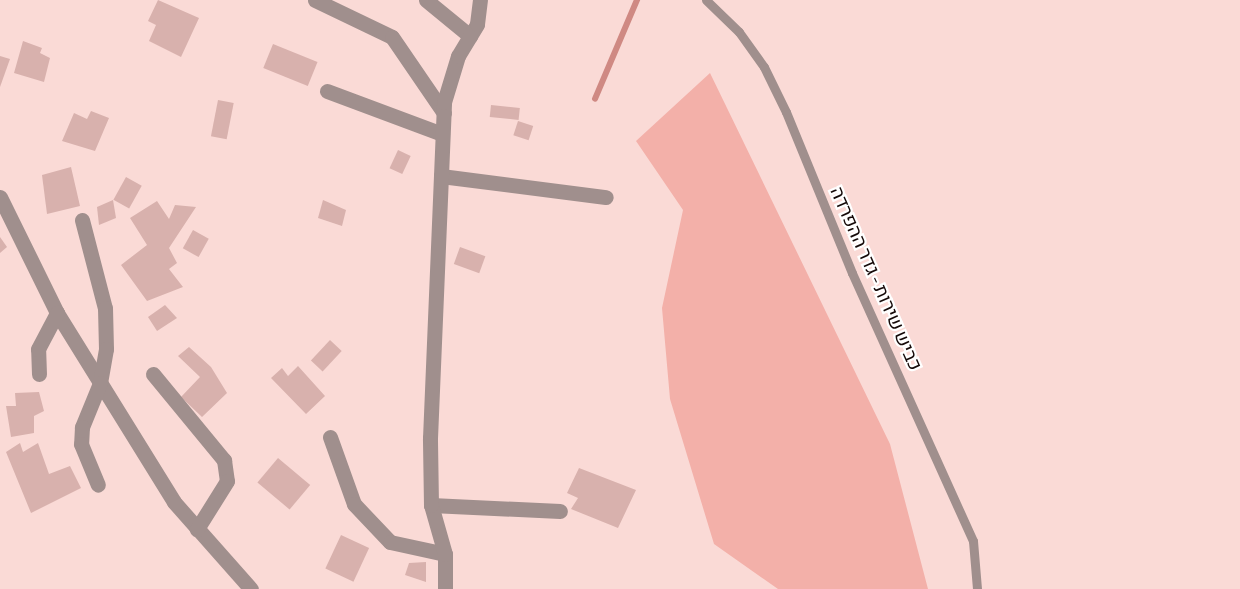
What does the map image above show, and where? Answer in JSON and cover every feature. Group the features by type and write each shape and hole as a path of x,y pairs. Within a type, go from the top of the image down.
{"street":[{"path":"315,0 392,36 444,113"},
{"path":"426,0 470,36"},
{"path":"445,589 445,554 431,505 430,438 442,134 444,113 458,56 477,24 480,0"},
{"path":"327,91 442,134"},
{"path":"441,176 606,197"},
{"path":"0,197 57,313 174,502 251,589"},
{"path":"82,220 105,308 106,349 100,383 82,427 81,444 98,485"},
{"path":"39,374 38,349 57,313"},
{"path":"153,374 224,460 227,481 197,528"},
{"path":"330,437 354,504 390,542 445,554"},
{"path":"431,505 560,511"}],"lane":[{"name":"כביש שירות - גדר ההפרדה","path":"706,0 744,39 764,67 786,112 852,274 973,541 977,589"}],"shaded area":[{"path":"710,73 890,444 928,589 778,589 714,544 670,399 662,308 683,210 636,141"}],"building":[{"path":"158,0 199,18 181,57 149,41 156,25 148,21"},
{"path":"23,41 42,48 40,53 50,58 44,82 14,73"},
{"path":"273,44 318,62 308,86 263,68"},
{"path":"0,56 10,59 0,87"},
{"path":"218,100 234,103 227,139 211,136"},
{"path":"491,105 520,108 519,120 490,117"},
{"path":"91,111 109,118 95,151 62,141 74,113 87,119"},
{"path":"518,121 533,126 529,140 513,135"},
{"path":"398,150 411,156 402,174 390,168"},
{"path":"71,167 80,206 47,214 42,175"},
{"path":"126,177 142,186 129,208 113,200"},
{"path":"113,200 116,218 99,225 97,207"},
{"path":"323,200 346,210 342,226 318,218"},
{"path":"157,201 169,219 175,205 196,207 169,248 177,263 169,269 183,287 147,301 121,265 147,245 130,218"},
{"path":"193,230 209,239 199,257 183,248"},
{"path":"0,237 7,247 0,253"},
{"path":"460,247 485,256 479,273 454,264"},
{"path":"165,305 177,318 157,331 148,317"},
{"path":"330,340 342,351 323,371 311,360"},
{"path":"189,347 211,367 227,393 202,417 181,397 200,377 178,356"},
{"path":"298,366 325,396 306,414 271,378 282,368 288,376"},
{"path":"39,392 44,411 34,416 34,433 11,437 6,406 16,406 15,393"},
{"path":"20,443 23,452 38,443 49,474 70,466 81,488 31,513 6,452"},
{"path":"278,458 310,485 290,510 257,483"},
{"path":"579,468 636,490 618,528 571,509 578,498 567,493"},
{"path":"341,535 369,548 353,582 325,569"},
{"path":"426,562 426,582 405,575 409,563"}],"waterway":[{"path":"595,99 637,0"}]}
